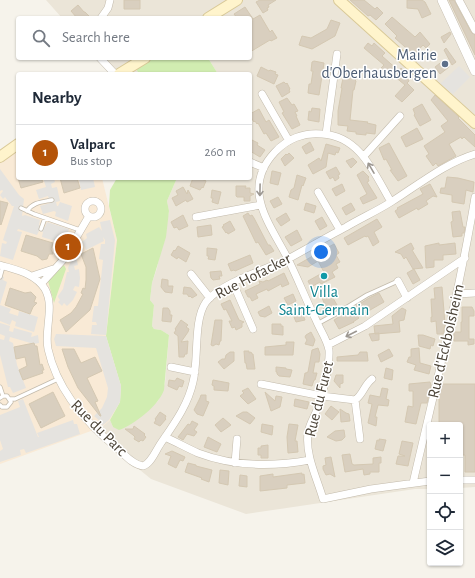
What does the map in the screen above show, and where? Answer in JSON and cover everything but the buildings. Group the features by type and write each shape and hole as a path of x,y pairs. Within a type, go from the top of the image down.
{"main road":[{"path":"211,16 237,0"},
{"path":"339,0 475,122"},
{"path":"122,72 142,60"},
{"path":"0,157 16,145"}],"street":[{"path":"102,16 108,8 110,0"},
{"path":"442,0 475,69"},
{"path":"459,0 475,30"},
{"path":"326,134 337,54"},
{"path":"102,60 112,72"},
{"path":"262,94 290,141"},
{"path":"364,156 400,116"},
{"path":"288,259 266,220 261,205 260,185 264,168 277,150 290,141 304,135 326,134 342,138 364,156 391,202"},
{"name":"Rue Hofacker","path":"148,464 185,405 192,387 196,372 199,317 210,298 218,291 233,283 288,259 391,202 433,175 465,157 475,154"},
{"path":"252,163 264,168"},
{"path":"318,192 340,230"},
{"name":"Rue d'Eckbolsheim","path":"413,483 465,258 475,197"},
{"path":"196,217 261,205"},
{"path":"41,284 66,255 89,216"},
{"path":"328,345 365,326 465,258"},
{"name":"Rue du Furet","path":"288,259 328,345 329,359 322,396 308,431 310,460 323,499 364,490 413,483"},
{"name":"Rue du Parc","path":"2,265 32,276 41,284 46,292 49,305 46,333 48,348 58,379 78,410 98,432 137,464 143,466 148,464"},
{"path":"32,276 55,268"},
{"path":"191,274 210,298"},
{"path":"398,281 407,298"},
{"path":"233,283 253,328"},
{"path":"457,294 475,294"},
{"path":"171,367 196,372"},
{"path":"261,384 322,396 355,400 360,396 365,386 372,379"},
{"path":"355,400 360,439"},
{"path":"165,437 203,455 235,463 267,465 310,460"},
{"path":"235,463 237,439"},
{"path":"463,480 475,480"},
{"path":"413,483 427,481"}],"lane":[{"path":"27,211 30,206 35,203 52,200"},
{"path":"21,208 81,230"},
{"path":"41,228 45,218"},
{"name":"Rue du Parc","path":"0,277 2,265"},
{"path":"317,324 367,294 398,281"},
{"path":"0,387 1,397 7,396 10,399 15,399 58,379"},
{"path":"0,405 2,407 7,407 10,404 10,399"}],"shaded area":[{"path":"46,0 475,0 475,487 463,488 463,422 427,422 427,489 415,489 246,514 151,479 91,430 102,427 110,420 113,427 128,425 133,422 158,401 165,383 169,335 161,330 154,329 152,326 154,305 150,300 152,283 157,268 169,212 167,201 176,180 252,180 252,72 217,72 209,60 252,60 252,16 60,16"},
{"path":"100,60 148,60 136,68 138,72 111,72"},
{"path":"459,66 470,77 453,94 440,84"},
{"path":"16,148 16,180 102,180 117,240 106,336 121,386 120,402 110,420 102,427 0,464 0,159"},
{"path":"0,169 19,195 24,199 22,216 25,215 40,220 39,225 45,227 47,222 69,229 60,248 54,246 55,241 42,237 43,232 39,231 37,235 18,229 17,231 22,232 13,260 0,256 2,243 6,244 7,242 3,240 14,206 12,206 5,197 3,199 0,195 3,191 0,191"},
{"path":"44,180 54,180 55,182 51,184 52,188 57,187 60,201 56,202 57,206 60,202 72,206 68,221 55,216 56,212 54,211 43,214 40,206 50,203 48,196 39,199 36,190 46,187"},
{"path":"79,180 93,180 95,187 81,190"},
{"path":"110,220 115,240 106,335 91,334 92,325 97,325 96,322 92,322 94,306 98,306 103,260 99,259 101,244 105,244 105,240 103,237 104,241 86,250 82,242 87,238 86,234 99,227 102,231 100,222"},
{"path":"76,257 78,265 74,266 75,270 79,269 79,287 75,286 73,290 77,292 73,300 67,306 64,303 62,306 58,302 60,300 58,296 63,289 67,272 69,272 68,268 72,259"},
{"path":"0,276 4,277 3,280 7,282 0,305"},
{"path":"0,305 11,309 9,313 18,316 19,311 38,317 34,332 15,326 16,322 12,320 10,325 0,321"},
{"path":"0,323 10,326 9,331 13,332 14,328 32,333 31,337 38,335 39,343 34,344 10,337 9,341 13,343 17,365 26,388 13,393 10,387 8,387 0,355 0,339 4,340 5,336 0,334"},
{"path":"56,334 106,336 121,386 120,402 109,420 102,426 101,422 94,416 102,408 107,397 108,388 96,348 56,346 54,339"},
{"path":"23,399 38,437 37,433 73,420 74,424 77,424 80,434 26,453 24,449 20,450 21,455 0,462 0,451 3,449 0,440 0,415 20,407 18,401"}],"green space":[{"path":"148,60 209,60 217,72 138,72 135,68"},
{"path":"116,180 176,180 167,201 169,211 166,237 152,283 150,300 154,305 152,326 154,329 161,330 169,335 164,390 152,408 132,424 119,430 113,427 110,420 120,402 121,386 106,336 117,240 109,206 110,190"},
{"path":"64,265 66,269 54,303 48,281 53,274"}],"place":[{"name":"Mairie d'Oberhausbergen","path":"445,64"},
{"name":"Valparc","path":"68,247"},
{"name":"Villa Saint-Germain","path":"324,276"}]}
